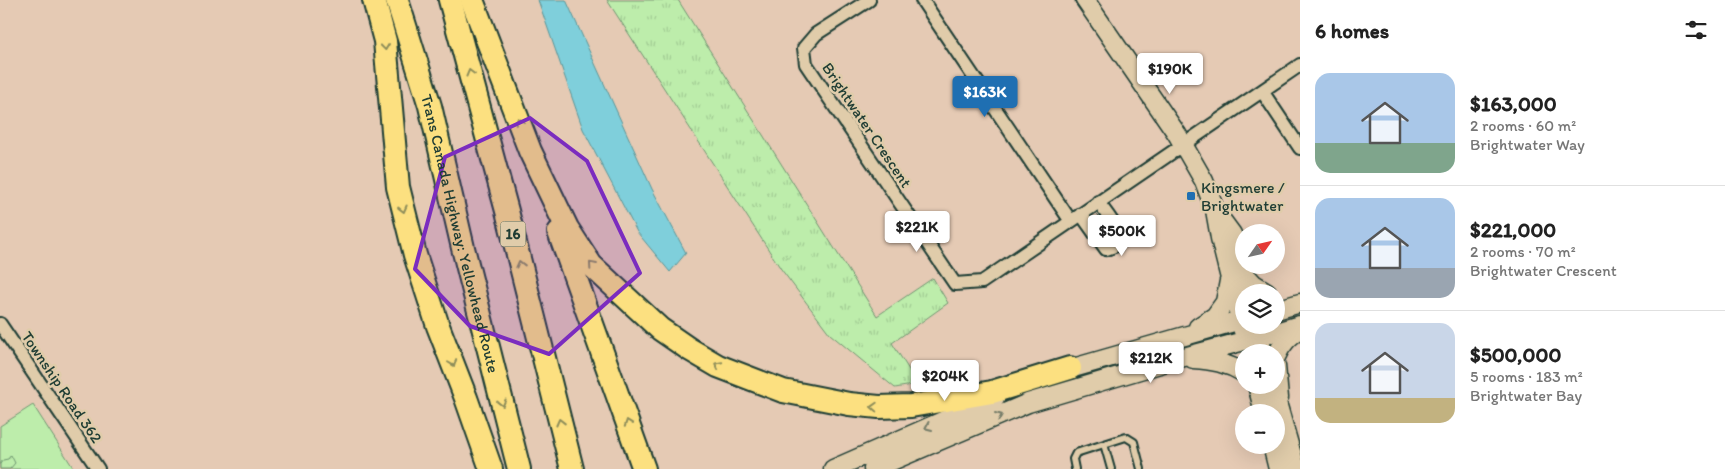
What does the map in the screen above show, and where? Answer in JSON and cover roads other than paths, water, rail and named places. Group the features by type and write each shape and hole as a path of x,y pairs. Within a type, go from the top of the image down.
{"highway":[{"path":"374,0 385,42 398,187 414,255 491,469"},
{"name":"Trans Canada Highway: Yellowhead Route","path":"397,0 430,106 463,248 519,469"},
{"name":"16","path":"450,0 507,211 572,469"},
{"path":"472,0 530,151 644,469"},
{"path":"530,151 567,228 591,265 660,329 718,366 752,380 783,392 849,404 879,407 911,406 992,392 1070,368"}],"main road":[{"path":"1085,0 1183,145 1204,181 1236,275 1251,335"},
{"path":"1236,275 1242,284"},
{"path":"1236,275 1254,284"},
{"path":"833,469 983,403 1070,368 1172,339 1202,325 1215,316 1225,302 1236,275"},
{"path":"1285,298 1300,302"},
{"path":"1285,307 1300,302"},
{"path":"873,469 1028,403 1251,335 1300,325"},
{"path":"1283,344 1300,329"},
{"path":"1172,339 1251,335"},
{"path":"1180,358 1210,360 1235,368"},
{"path":"1285,443 1296,469"},
{"path":"1274,454 1278,469"}],"street":[{"name":"Brightwater Crescent","path":"869,0 816,34 804,48 806,64 955,284 982,282 1300,65"},
{"path":"922,0 1076,217 1106,249 1117,244 1119,240 1118,233 1098,202"},
{"path":"1262,91 1300,148"},
{"name":"Township Road 362","path":"0,324 98,469"}],"lane":[{"path":"1075,469 1073,459 1076,453 1126,437 1132,439 1141,469"},
{"path":"1104,444 1111,469"}],"water":[{"path":"538,0 566,0 652,189 686,253 670,272 637,232 583,129"}],"place":[{"name":"Kingsmere / Brightwater","path":"1191,196"}]}
